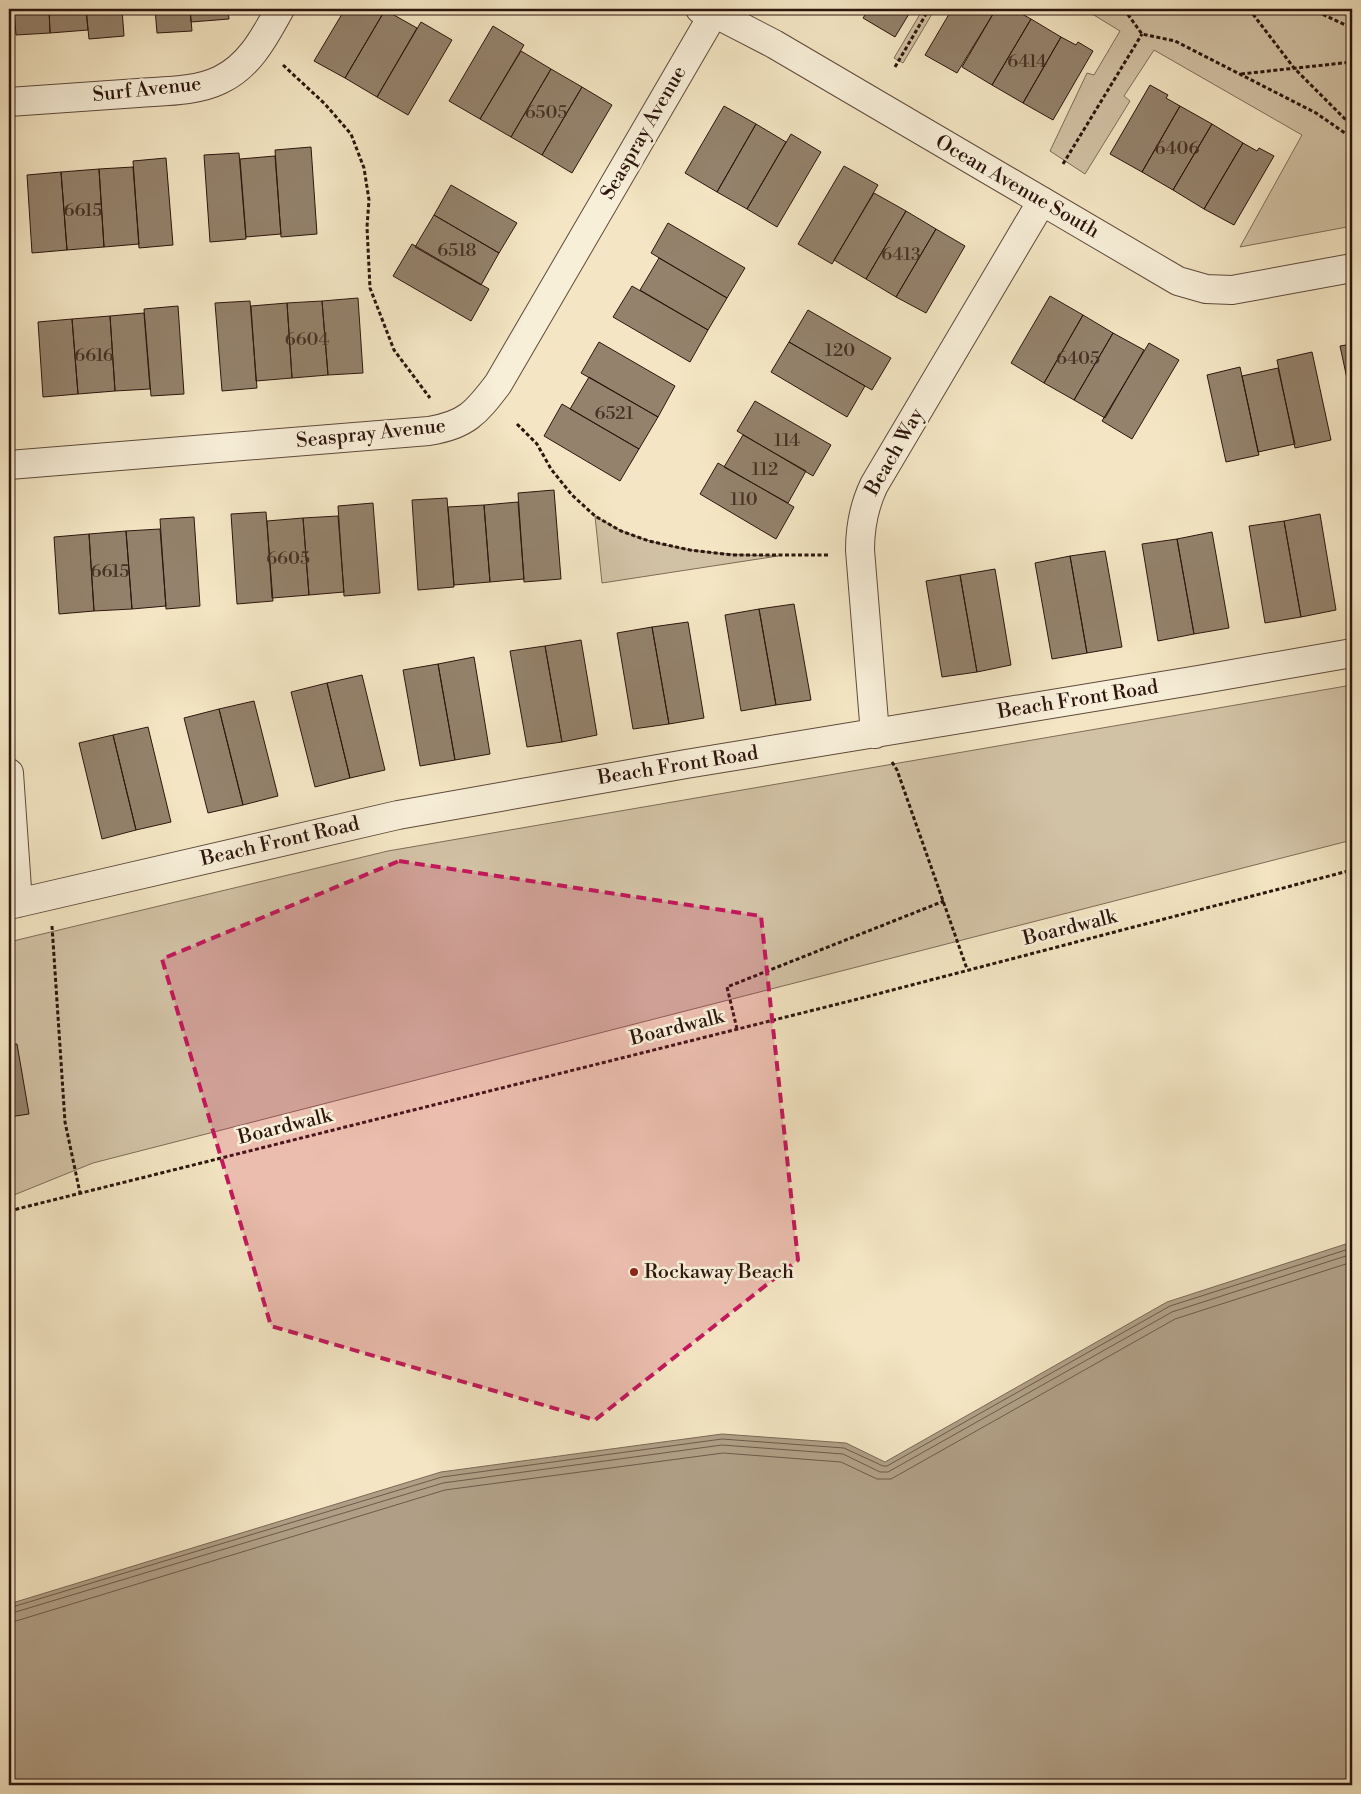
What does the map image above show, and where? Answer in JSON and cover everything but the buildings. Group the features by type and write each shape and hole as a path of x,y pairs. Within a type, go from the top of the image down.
{"street":[{"name":"Surf Avenue","path":"9,102 174,90 220,80 232,73 252,55 280,9"},
{"name":"Ocean Avenue South","path":"707,11 782,48 1178,281 1192,286 1232,290 1266,286 1352,268"},
{"name":"Seaspray Avenue","path":"9,465 429,431 456,425 469,417 479,408 498,384 707,11"},
{"name":"Beach Way","path":"875,734 860,550 860,534 864,509 874,485 1042,201"},
{"name":"Beach Front Road","path":"14,904 398,815 667,767 875,734 1352,653"},
{"path":"9,773 14,904"}],"path":[{"path":"895,67 930,9"},
{"path":"1124,9 1142,34 1175,41 1316,113 1352,138"},
{"path":"1249,9 1294,68 1352,126"},
{"path":"1311,9 1352,27"},
{"path":"1063,164 1142,34"},
{"path":"260,44 325,104 351,134 364,168 369,200 367,226 370,288 394,350 430,398"},
{"path":"1239,74 1352,62"},
{"path":"517,424 537,444 551,469 572,495 596,516 628,533 649,541 690,550 733,555 834,555 860,550"},
{"path":"875,734 897,770 967,970"},
{"name":"Boardwalk","path":"9,1211 737,1029 1352,870"},
{"path":"57,894 52,924 65,1122 80,1193"},
{"path":"737,1029 727,988 944,901"}],"highlighted area":[{"path":"399,861 761,916 798,1260 595,1420 271,1326 162,959"}],"shaded area":[{"path":"923,9 935,9 903,63 894,58"},
{"path":"1084,9 1352,9 1352,226 1240,247 1302,135 1154,50 1124,96 1130,101 1085,174 1050,151 1087,73 1094,75 1120,31"},
{"path":"595,516 622,531 660,544 699,551 778,556 602,583"},
{"path":"1352,685 1352,840 93,1163 9,1197 9,942 388,851"}],"water":[{"path":"1352,1242 1352,1785 9,1785 9,1604 441,1472 722,1434 846,1443 885,1462 1167,1302"}],"place":[{"name":"Rockaway Beach","path":"634,1272"}]}
